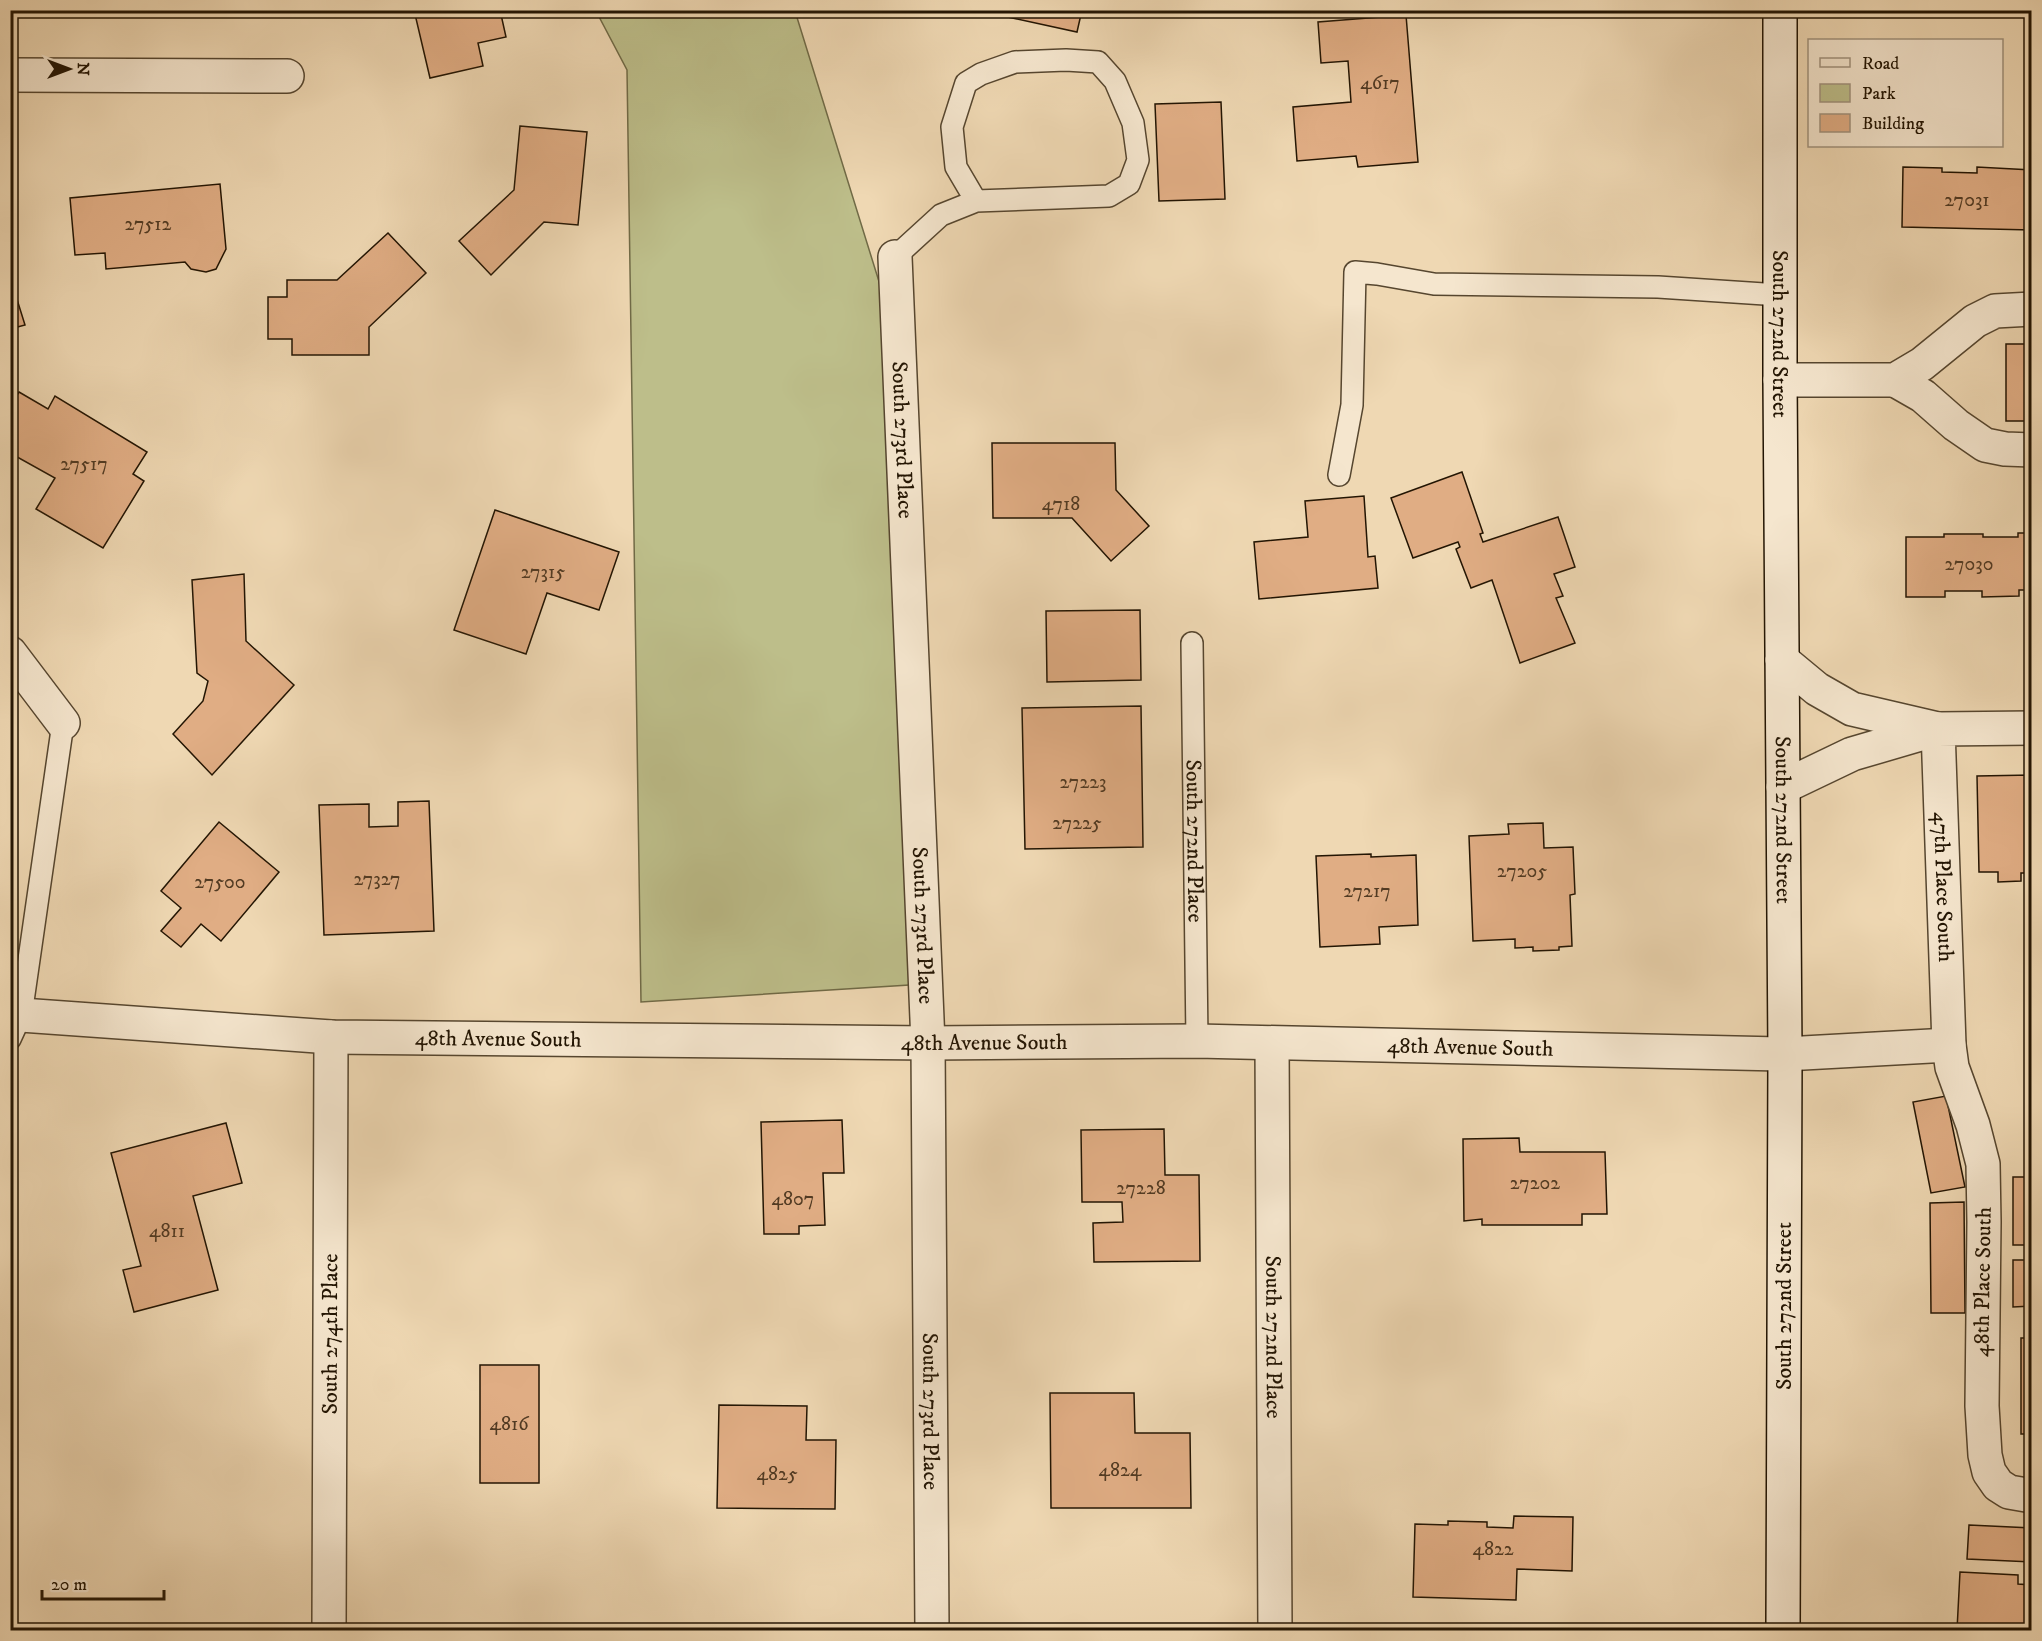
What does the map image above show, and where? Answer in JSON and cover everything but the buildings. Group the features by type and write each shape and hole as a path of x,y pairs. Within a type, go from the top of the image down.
{"street":[{"name":"South 272nd Street","path":"1780,10 1785,1054 1783,1630"},
{"path":"10,75 287,76"},
{"name":"South 273rd Place","path":"895,257 928,1043 932,1630"},
{"path":"1895,380 1922,364 1975,321 1995,311 2031,309"},
{"path":"1780,380 1895,380 1923,396 1956,425 1985,445 2005,449 2031,450"},
{"path":"10,653 63,723"},
{"path":"1782,660 1817,688 1852,709 1938,729 2031,728"},
{"path":"1783,787 1852,754 1938,729"},
{"name":"47th Place South","path":"1938,729 1949,1045"},
{"name":"48th Avenue South","path":"17,1006 331,1037 928,1043 1197,1041 1785,1054 1949,1045"},
{"name":"South 274th Place","path":"329,1630 331,1037"},
{"name":"South 272nd Place","path":"1272,1043 1275,1630"},
{"name":"48th Place South","path":"1949,1045 1952,1067 1973,1125 1983,1164 1982,1406 1985,1455 1989,1472 1998,1485 2009,1491 2031,1496"}],"lane":[{"path":"895,257 941,215 976,201 1109,195 1130,184 1138,160 1134,123 1115,81 1098,62 1066,60 1015,62 981,74 966,83 952,127 956,167 976,201"},
{"path":"1339,475 1352,405 1355,272 1434,284 1658,287 1780,295"},
{"name":"South 272nd Place","path":"1192,643 1197,1041"},
{"path":"17,1006 63,723"}],"green space":[{"path":"596,11 795,11 899,346 925,984 641,1002 627,70"}]}
